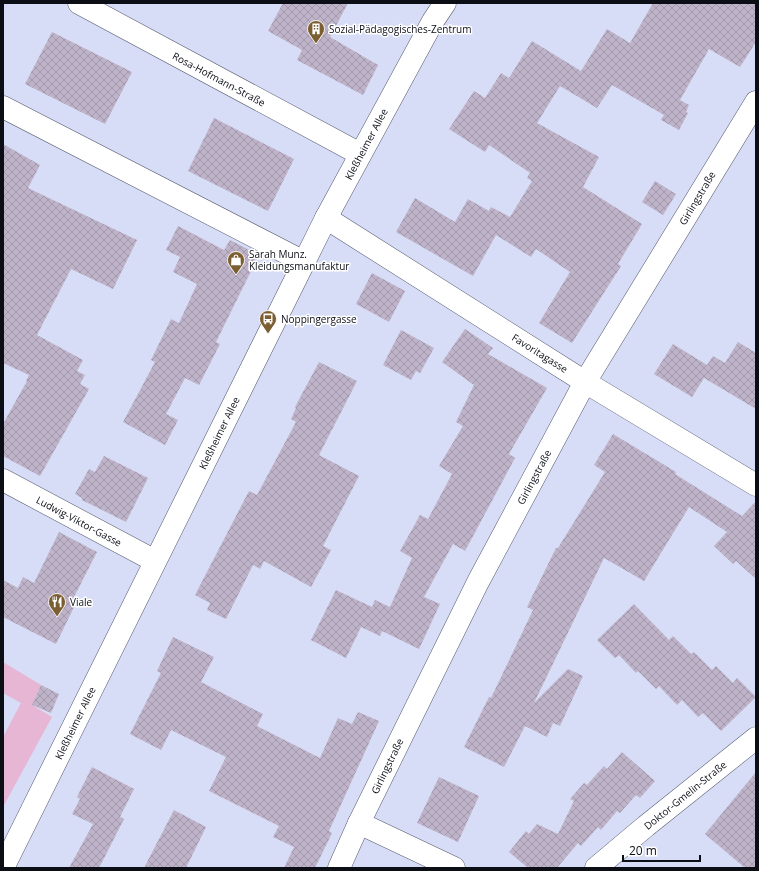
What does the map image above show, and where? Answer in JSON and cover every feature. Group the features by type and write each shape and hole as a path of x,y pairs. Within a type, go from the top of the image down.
{"street":[{"name":"Rosa-Hofmann-Straße","path":"79,3 360,154"},
{"name":"Kleßheimer Allee","path":"3,868 326,218 433,21 445,3"},
{"name":"Girlingstraße","path":"339,868 359,823 478,582 585,382 756,102"},
{"path":"3,107 304,262"},
{"name":"Favoritagasse","path":"326,218 585,382 756,485"},
{"name":"Ludwig-Viktor-Gasse","path":"3,480 155,562"},
{"name":"Doktor-Gmelin-Straße","path":"596,868 756,738"},
{"path":"359,823 454,868"}],"shaded area":[{"path":"3,662 41,685 32,705 52,717 3,807 3,737 21,703 3,693"}],"building":[{"name":"Sozial-Pädagogisches-Zentrum","path":"283,3 348,3 330,37 378,65 363,95 297,60 302,50 268,31"},
{"path":"653,3 756,3 756,42 740,67 709,49 680,100 689,105 686,112 688,113 679,130 661,120 664,115 612,85 597,108 560,86 537,123 599,157 583,187 642,224 618,264 621,266 572,343 539,323 570,272 536,249 531,257 496,235 473,276 396,232 415,198 455,222 468,199 489,211 491,207 510,217 532,181 527,178 530,173 489,145 485,152 449,129 474,91 485,98 501,73 509,78 532,41 581,71 607,29 630,43"},
{"path":"52,32 132,72 105,124 25,84"},
{"path":"214,118 294,159 268,211 188,171"},
{"path":"3,144 40,165 28,188 137,240 113,289 71,269 37,335 83,360 77,371 85,375 80,384 89,389 40,476 3,456 3,424 29,375 3,363"},
{"path":"655,181 676,194 663,215 642,202"},
{"path":"178,226 224,250 230,240 259,255 216,342 220,344 199,385 185,378 166,414 178,420 165,445 123,422 155,362 151,360 171,319 179,323 197,284 173,272 180,257 166,250"},
{"path":"372,273 405,291 389,322 356,304"},
{"path":"465,329 493,348 488,354 547,388 509,454 515,458 465,551 453,544 424,597 440,604 419,649 382,631 380,636 361,627 346,658 311,640 336,590 372,607 375,600 390,607 412,558 400,551 420,515 428,519 452,474 439,466 463,426 456,422 474,385 442,362"},
{"path":"401,330 434,348 420,373 416,371 411,380 383,365"},
{"path":"738,342 756,353 756,409 704,378 692,397 654,374 673,344 707,365 713,356 725,363"},
{"path":"319,362 357,381 319,455 359,476 323,546 331,550 311,587 264,561 260,569 253,565 226,619 207,610 210,603 195,595 249,491 257,495 296,422 291,419 296,408 295,407"},
{"path":"613,434 676,472 675,474 742,516 756,501 756,579 736,561 733,564 714,546 727,532 689,507 644,581 604,558 534,703 568,669 583,676 560,726 553,723 547,737 525,726 504,767 464,747 489,697 491,698 533,610 527,607 556,548 558,548 605,472 594,465"},
{"path":"104,456 148,478 126,522 82,500 82,498 75,494 89,469 95,472"},
{"path":"59,532 97,552 73,599 77,601 56,644 3,617 3,580 18,588 23,577 34,583"},
{"path":"634,604 669,640 673,636 691,654 694,652 712,670 716,666 733,683 737,678 756,697 721,731 703,713 698,717 682,700 677,705 659,686 656,689 638,671 636,673 619,655 615,658 597,640"},
{"path":"173,637 214,657 201,682 263,714 257,726 320,758 338,718 352,724 358,712 379,721 329,831 332,833 315,868 284,868 294,847 273,837 279,826 209,791 226,757 171,730 161,750 130,734 161,673 157,671"},
{"path":"41,685 59,694 51,713 32,705"},
{"path":"622,752 655,781 640,798 636,795 620,813 617,811 601,830 598,827 581,846 578,843 557,868 528,868 509,852 526,831 529,834 537,824 558,834 574,801 570,799 584,783 587,785 604,766 607,769"},
{"path":"92,767 134,789 120,817 124,819 99,868 69,868 93,824 72,814 80,799 77,797"},
{"path":"756,772 756,868 745,868 705,834"},
{"path":"439,777 479,796 458,842 417,823"},
{"path":"174,810 206,827 186,868 144,868"}],"place":[{"name":"Sozial-Pädagogisches-Zentrum","path":"316,44"},
{"name":"Sarah Munz. Kleidungsmanufaktur","path":"236,275"},
{"name":"Noppingergasse","path":"268,334"},
{"name":"Viale","path":"57,617"}]}
